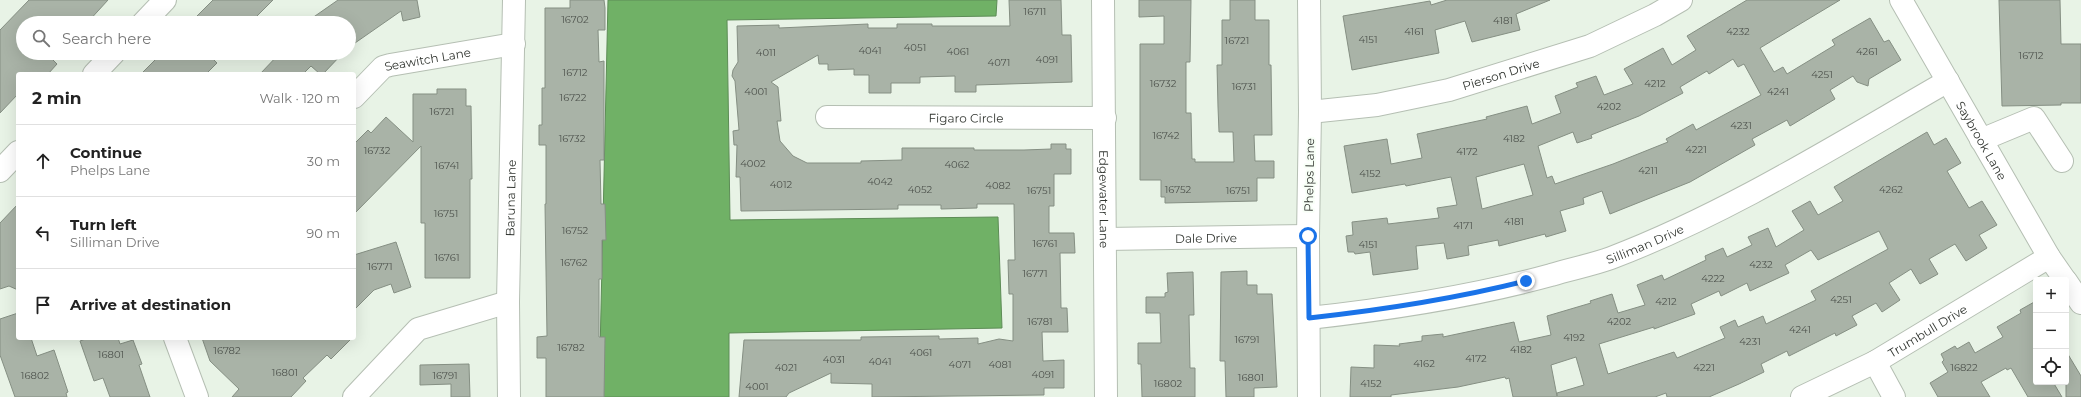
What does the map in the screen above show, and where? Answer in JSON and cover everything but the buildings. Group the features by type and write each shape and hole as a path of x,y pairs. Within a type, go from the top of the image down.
{"street":[{"path":"150,16 165,0"},
{"name":"Baruna Lane","path":"508,397 508,302 514,0"},
{"name":"Edgewater Lane","path":"1104,0 1106,397"},
{"name":"Phelps Lane","path":"1309,0 1309,397"},
{"name":"Pierson Drive","path":"1310,112 1377,105 1449,90 1590,46 1655,15 1681,0"},
{"name":"Saybrook Lane","path":"1901,0 2049,257 2063,277"},
{"name":"Seawitch Lane","path":"356,95 383,67 514,44"},
{"path":"96,72 107,60"},
{"name":"Silliman Drive","path":"1309,318 1385,310 1460,297 1610,258 1692,223 1784,176 1948,81"},
{"name":"Figaro Circle","path":"827,117 1105,118"},
{"path":"1981,140 2034,118 2062,161"},
{"path":"0,171 16,154"},
{"name":"Dale Drive","path":"1105,239 1308,236"},
{"name":"Trumbull Drive","path":"1802,397 1875,362 2049,257"},
{"name":"Saybrook Lane","path":"2069,285 2081,303"},
{"path":"354,397 418,329 508,302"},
{"path":"176,340 197,397"},
{"path":"1875,362 1894,397"}],"shaded area":[{"path":"608,0 997,0 996,16 727,20 730,220 998,217 1002,328 729,333 729,397 599,397"}],"route":[{"path":"1308,236 1309,318 1385,310 1460,297 1526,281"}]}
